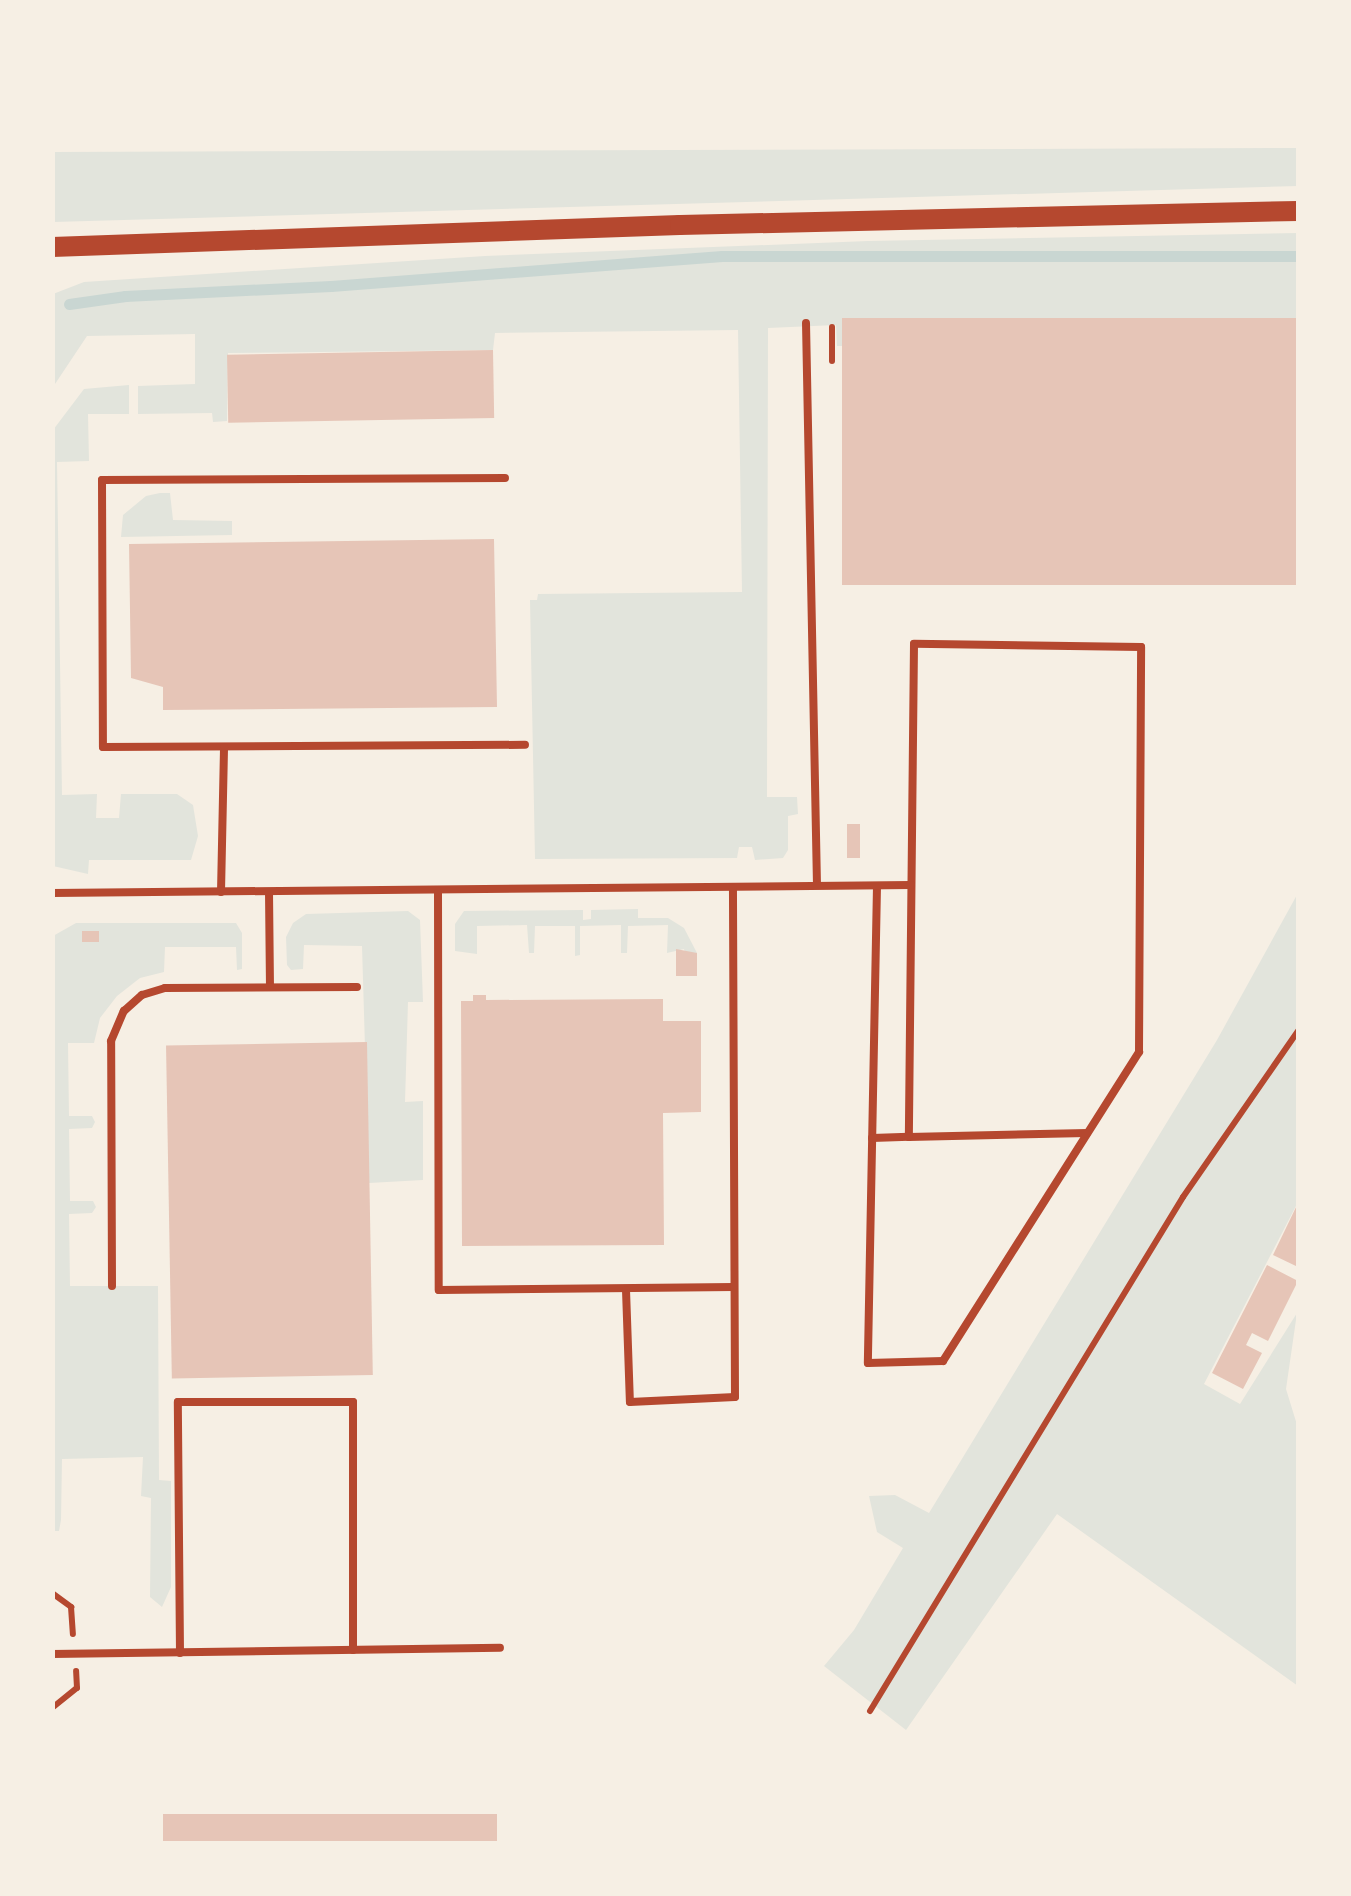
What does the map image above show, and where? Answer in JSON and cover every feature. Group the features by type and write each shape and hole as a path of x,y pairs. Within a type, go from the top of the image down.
{"main road":[{"path":"52,247 680,225 1298,210"}],"lane":[{"path":"806,323 817,885"},
{"path":"505,478 102,480 103,747 525,745"},
{"path":"877,886 868,1363 944,1361 1139,1052 1141,647 914,644 908,1137"},
{"path":"221,892 224,747"},
{"path":"52,893 911,886"},
{"path":"626,1290 630,1402 735,1397 733,888"},
{"path":"269,892 270,987"},
{"path":"438,892 439,1290 734,1287"},
{"path":"112,1286 111,1041 117,1021 142,995 160,988 357,987"},
{"path":"872,1138 1087,1134"},
{"path":"180,1653 178,1402 353,1402 353,1650"},
{"path":"52,1654 500,1648"}],"path":[{"path":"870,1710 1182,1197 1298,1031"},
{"path":"52,1592 71,1607"},
{"path":"52,1708 77,1688"}],"shaded area":[{"path":"1298,148 1298,186 53,222 53,152"},
{"path":"1298,233 1298,318 842,321 842,346 837,346 836,325 768,328 767,797 797,797 798,814 788,816 788,850 783,858 755,860 752,847 739,847 737,858 535,859 530,600 537,600 538,594 742,592 738,330 495,333 493,350 228,353 227,421 213,422 212,413 138,414 138,386 195,384 195,334 87,336 53,387 53,294 84,282 485,256 868,241"},
{"path":"129,385 129,414 88,414 89,461 57,462 62,795 97,794 96,818 119,818 121,794 177,794 193,805 198,836 191,860 89,860 88,874 53,866 53,430 84,389"},
{"path":"170,493 173,520 232,521 232,535 121,537 123,515 146,496"},
{"path":"1298,893 1298,1202 1204,1384 1240,1404 1297,1313 1286,1389 1298,1428 1298,1686 1057,1514 906,1730 824,1666 854,1630 903,1548 877,1532 869,1496 895,1495 929,1513 1217,1040"},
{"path":"638,909 638,918 668,918 684,928 697,953 685,953 684,949 667,953 668,925 628,926 627,953 621,953 621,925 580,926 580,955 575,956 575,926 535,926 534,953 529,953 527,925 477,926 477,954 455,951 455,924 464,911 583,910 583,920 591,919 591,910"},
{"path":"408,911 420,920 423,1002 408,1002 405,1102 423,1101 423,1180 369,1183 362,946 304,945 303,969 291,970 287,965 286,937 293,923 306,914"},
{"path":"76,923 236,923 242,933 242,969 237,970 236,947 165,947 164,972 140,978 117,996 100,1018 94,1043 68,1043 69,1116 92,1116 95,1122 92,1128 69,1129 70,1201 93,1201 96,1207 92,1213 69,1214 70,1286 158,1286 159,1480 171,1481 171,1587 162,1607 150,1597 151,1498 141,1496 143,1457 62,1459 61,1520 59,1531 53,1531 53,936"}],"building":[{"path":"842,318 1298,318 1298,585 842,585"},
{"path":"493,350 494,418 228,423 227,355"},
{"path":"494,539 497,707 163,710 163,687 131,678 129,544"},
{"path":"847,824 860,824 860,858 847,858"},
{"path":"82,931 99,931 99,942 82,942"},
{"path":"676,949 697,953 697,976 676,976"},
{"path":"473,995 486,995 486,1000 663,999 663,1021 701,1021 701,1112 663,1113 664,1245 462,1246 461,1001 473,1001"},
{"path":"367,1042 373,1375 172,1378 166,1046"},
{"path":"1298,1203 1298,1267 1273,1255"},
{"path":"1267,1265 1298,1281 1268,1341 1252,1333 1246,1345 1262,1353 1243,1389 1212,1373"},
{"path":"163,1814 497,1814 497,1844 163,1844"}],"waterway":[{"path":"69,304 125,296 331,286 722,256 1298,256"}]}
